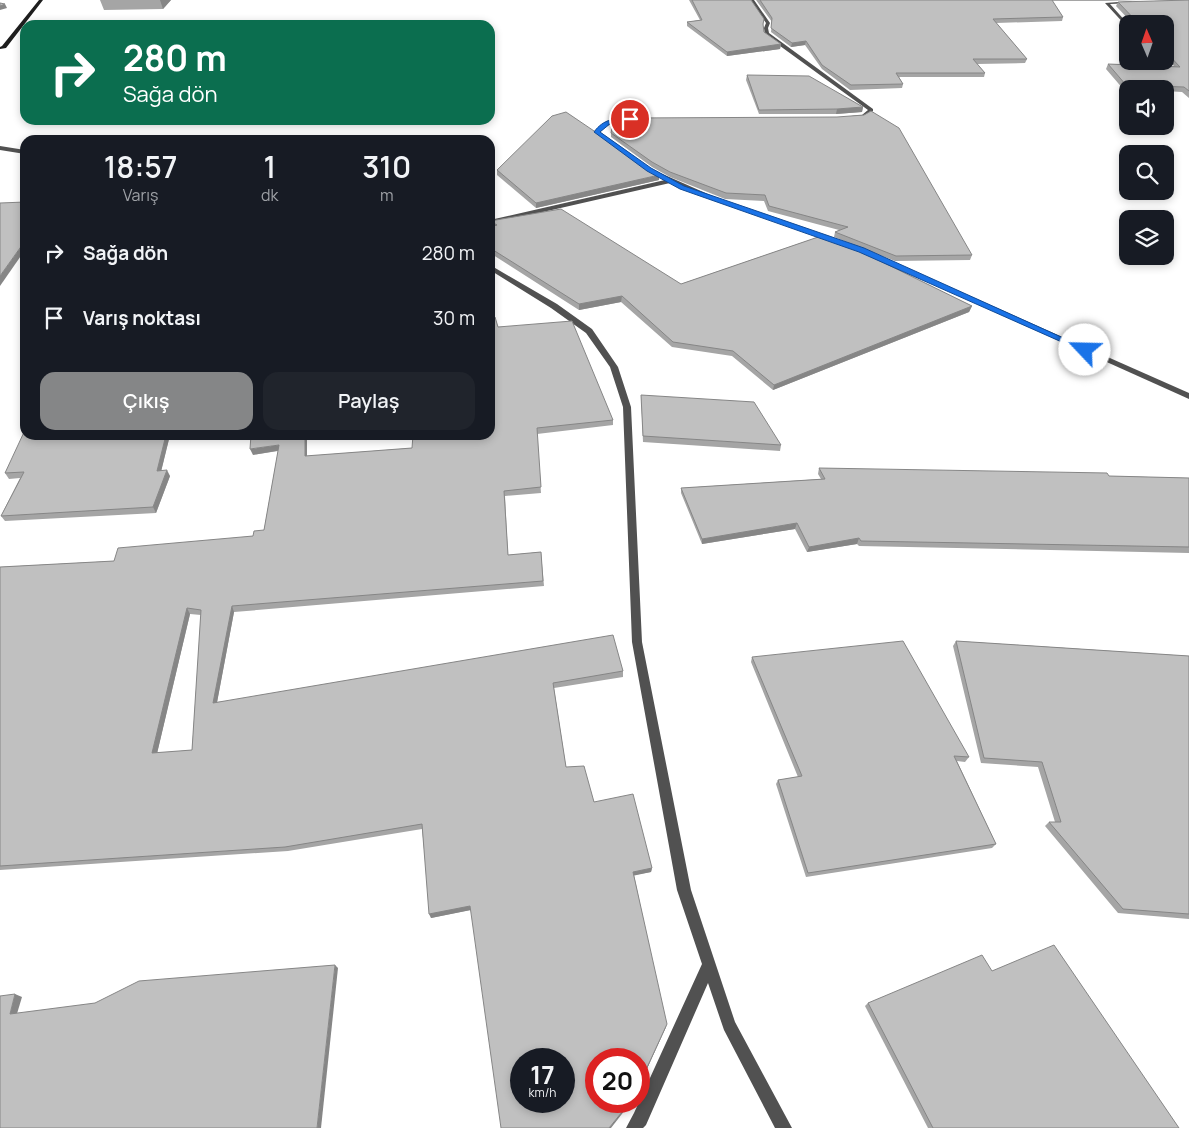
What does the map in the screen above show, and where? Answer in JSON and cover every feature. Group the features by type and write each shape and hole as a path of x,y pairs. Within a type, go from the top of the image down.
{"street":[{"path":"25,20 41,0"},
{"path":"752,0 766,17 768,24 766,28 767,34 871,110 863,116 845,118"},
{"path":"1119,16 1107,2 1134,2"},
{"path":"0,53 20,26"},
{"path":"636,160 597,132 601,126 609,121 640,119"},
{"path":"0,148 20,151"},
{"path":"642,165 670,181 714,200 843,243"},
{"path":"495,221 670,181"},
{"path":"861,250 1189,396"},
{"path":"495,270 554,306 588,331 614,367 627,407 637,642 684,890 730,1025 784,1128"},
{"path":"634,1128 640,1119 709,964"}],"building":[{"path":"692,0 751,0 764,19 764,32 781,44 727,52 687,22 702,20"},
{"path":"760,0 1052,0 1063,17 993,19 1027,59 973,59 985,73 896,73 903,84 851,85 822,65 806,41 792,43 771,28 772,18"},
{"path":"1189,0 1189,91 1184,87 1174,87 1174,80 1122,80 1108,64 1119,64 1119,70 1174,70 1174,67 1180,67 1174,61 1174,15 1130,15 1118,2"},
{"path":"747,75 809,76 863,107 759,110"},
{"path":"871,111 899,128 972,255 896,256 835,232 848,227 769,206 765,195 726,193 670,172 652,162 611,133 613,122 630,118 837,117 864,115"},
{"path":"566,112 659,175 536,203 497,170 552,116"},
{"path":"20,202 20,248 0,276 0,203"},
{"path":"561,209 681,284 824,235 878,256 870,256 972,306 774,385 733,351 673,342 622,296 579,304 495,251 495,226 497,225 495,220"},
{"path":"495,317 498,327 572,321 613,420 537,428 541,487 504,491 508,555 541,552 543,581 232,606 213,703 613,635 623,671 553,683 566,767 584,766 594,802 633,794 652,868 633,872 667,1024 650,1061 650,1048 585,1048 585,1113 621,1113 609,1128 501,1128 470,906 429,914 422,824 285,847 0,866 0,567 114,561 118,548 253,536 254,531 264,530 279,445 250,449 251,440 305,440 305,456 412,448 413,440 495,440","holes":["187,608 201,610 192,750 152,753"]},
{"path":"641,395 754,402 781,445 643,436"},
{"path":"20,440 165,440 157,471 167,470 153,507 1,516 24,472 5,473"},
{"path":"819,468 1107,473 1109,476 1189,478 1189,547 861,541 859,538 809,547 797,523 702,539 681,488 825,479"},
{"path":"903,641 969,757 954,756 996,844 808,873 778,780 802,776 752,657"},
{"path":"956,641 1189,656 1189,914 1123,909 1049,822 1061,822 1042,762 984,758"},
{"path":"1054,945 1179,1128 933,1128 868,1003 982,955 992,971"},
{"path":"335,965 317,1128 0,1128 0,996 15,994 10,1014 95,1003 139,981"}],"route":[{"path":"630,119 609,121 601,126 597,132 649,170 682,188 861,250 1085,350"}]}
